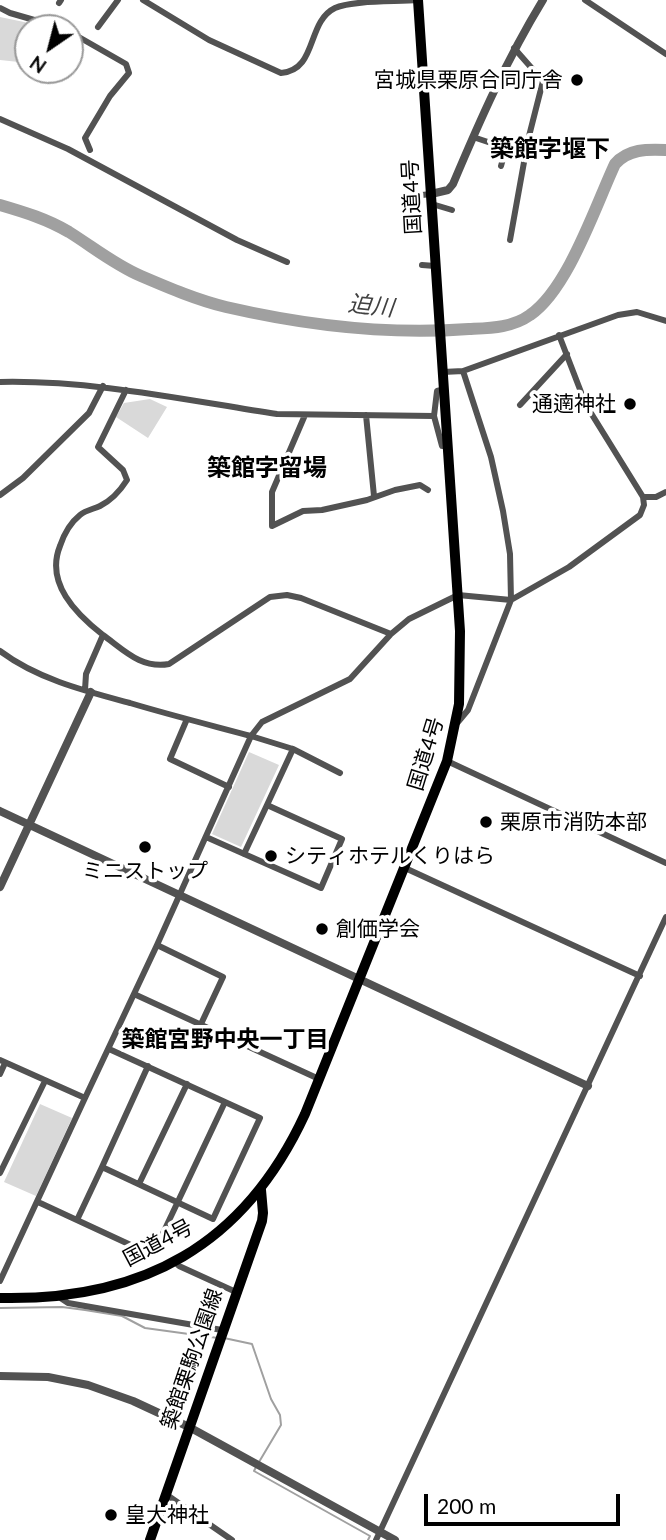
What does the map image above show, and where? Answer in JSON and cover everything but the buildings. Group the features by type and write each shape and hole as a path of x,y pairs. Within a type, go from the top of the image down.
{"highway":[{"name":"国道4号","path":"0,1298 59,1297 115,1286 174,1261 217,1233 261,1190 293,1140 447,761 456,724 461,683 458,596 418,0"}],"main road":[{"name":"築館栗駒公園線","path":"150,1540 262,1221 261,1190"}],"street":[{"path":"98,27 118,0"},
{"path":"143,0 209,40 281,73 303,63 319,25 332,9 418,0"},
{"path":"431,199 448,190 453,184 514,47 544,0"},
{"path":"585,0 666,54"},
{"path":"84,40 126,64 129,73 110,96 85,138 90,150"},
{"path":"510,240 528,139 543,81 514,47"},
{"path":"0,120 68,149 237,240 287,262"},
{"path":"473,138 517,152"},
{"path":"501,166 506,148"},
{"path":"404,197 431,199 452,210"},
{"path":"422,265 435,266"},
{"path":"443,369 463,371 618,315 637,313 666,321"},
{"path":"0,1282 251,736 262,722 350,679 391,634 409,619 458,596 511,600 569,567 640,515 644,505 643,497 586,405 559,335"},
{"path":"520,405 567,354"},
{"path":"456,724 468,710 511,600 510,554 503,510 491,457 463,371"},
{"path":"0,382 41,381 103,386 277,414 434,416"},
{"path":"0,495 23,478 89,413 103,386"},
{"path":"445,389 436,391 434,416 442,446 450,446"},
{"path":"126,390 98,447 123,470 127,480 118,493 102,505 82,513 65,531 55,557 56,581 82,619 139,662 149,665 169,664 270,597 288,596 319,604 391,634"},
{"path":"305,415 272,492 272,526 303,511 322,510 421,485 428,490"},
{"path":"366,415 374,496"},
{"path":"643,497 656,497 666,492"},
{"path":"0,887 88,692 86,674 103,635"},
{"path":"0,651 26,668 88,692 293,749 340,773"},
{"path":"187,719 170,759 229,787"},
{"path":"244,854 293,749"},
{"path":"447,761 666,863"},
{"path":"206,837 321,888 342,839 267,804"},
{"path":"0,811 588,1086"},
{"path":"405,869 640,976"},
{"path":"378,1536 666,917"},
{"path":"157,945 223,977 201,1024"},
{"path":"134,995 319,1079"},
{"path":"102,1167 213,1219 260,1118 109,1049"},
{"path":"0,1074 3,1062 85,1098"},
{"path":"77,1220 148,1066"},
{"path":"0,1174 45,1081"},
{"path":"139,1184 187,1083"},
{"path":"38,1202 148,1253 156,1248 225,1102"},
{"path":"174,1261 179,1266 236,1292"},
{"path":"59,1297 68,1303 220,1335"},
{"path":"0,1376 48,1377 88,1385 133,1401 189,1427 258,1465 378,1536 395,1540"},
{"path":"167,1495 232,1540"}],"shaded area":[{"path":"0,17 14,20 14,62 0,60"},
{"path":"150,399 167,407 148,438 116,417 124,403"},
{"path":"249,752 279,765 241,847 212,834"},
{"path":"40,1104 72,1118 36,1196 4,1182"}],"waterway":[{"name":"迫川","path":"0,205 61,227 131,272 226,307 347,327 409,331 484,328 516,323 544,303 568,267 615,164 620,159 645,150 666,150"},
{"path":"0,1308 62,1307 85,1310 122,1316 145,1328 218,1338"},
{"path":"224,1338 252,1344 271,1399 280,1415 281,1425 259,1462"},
{"path":"256,1467 254,1471 370,1536 368,1540"}],"place":[{"name":"宮城県栗原合同庁舎","path":"577,80"},
{"name":"通遖神社","path":"630,404"},
{"name":"栗原市消防本部","path":"486,822"},
{"name":"ミニストップ","path":"145,847"},
{"name":"シティホテルくりはら","path":"271,856"},
{"name":"創価学会","path":"322,929"},
{"name":"皇大神社","path":"111,1515"}],"district":[{"name":"築館字堰下","path":"550,149"},
{"name":"築館字留場","path":"267,468"},
{"name":"築館宮野中央一丁目","path":"225,1040"}]}
